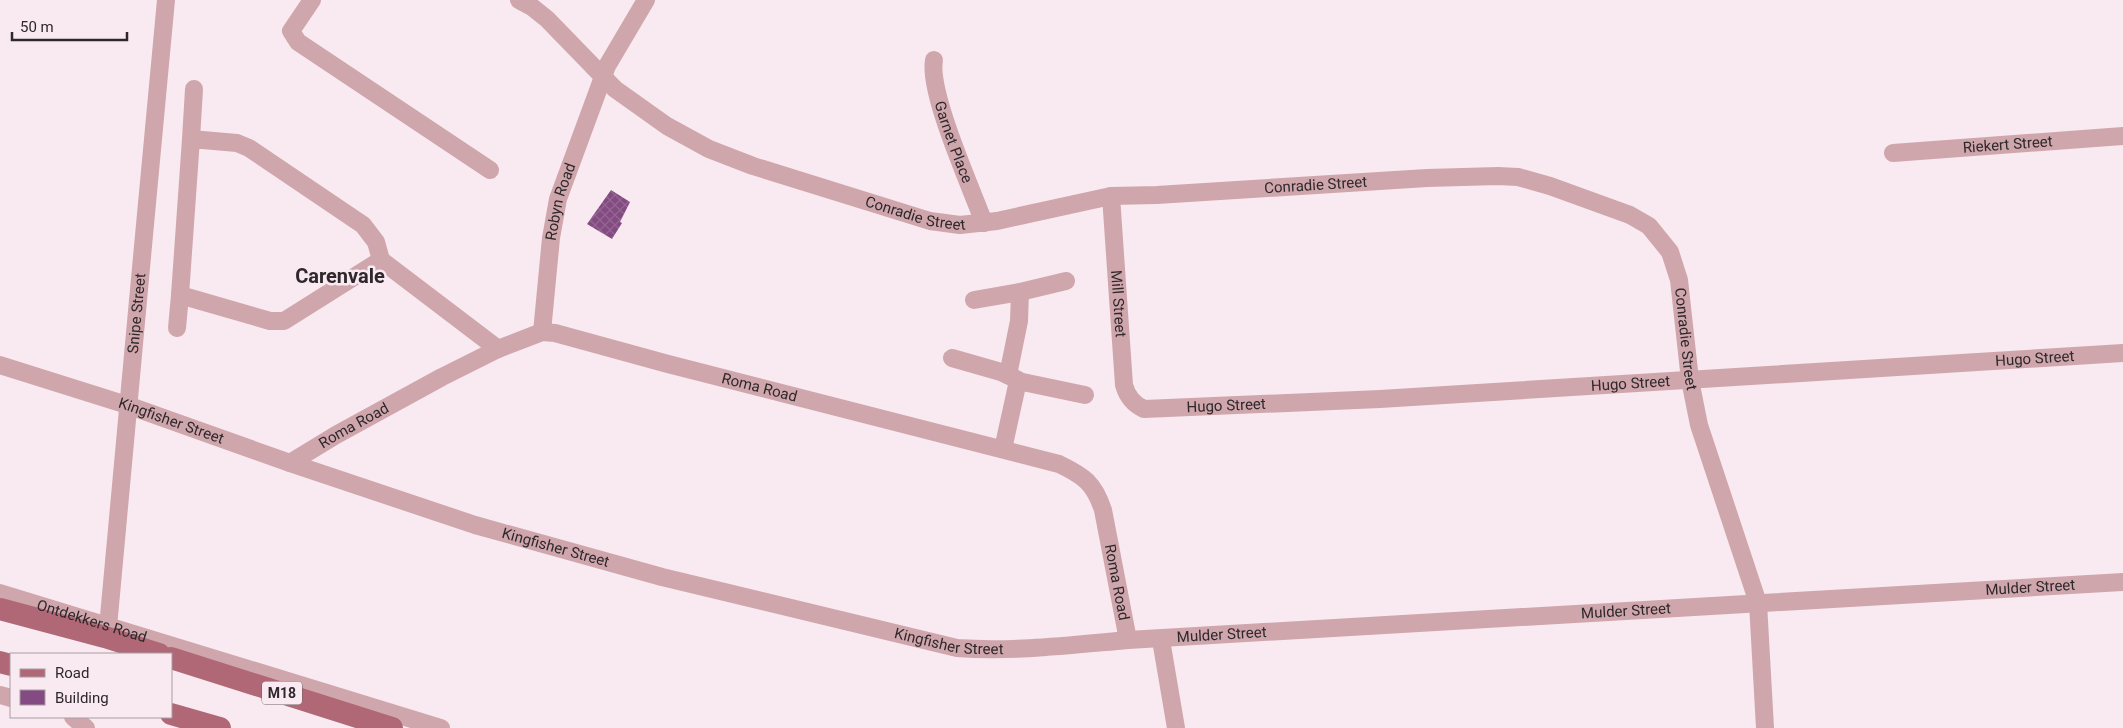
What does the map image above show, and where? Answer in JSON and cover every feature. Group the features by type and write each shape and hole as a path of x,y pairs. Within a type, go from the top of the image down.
{"main road":[{"name":"Ontdekkers Road","path":"0,610 105,637 156,653"},
{"name":"M18","path":"172,658 392,728"},
{"path":"172,714 220,728"}],"street":[{"name":"Snipe Street","path":"108,627 127,405 166,0"},
{"path":"312,0 291,31 292,36 298,42 490,170"},
{"name":"Conradie Street","path":"519,0 532,7 547,19 615,88 667,126 726,157 924,220 946,224 984,223 1111,196 1498,176 1518,177 1550,186 1630,215 1649,226 1670,252 1680,280 1690,380 1699,425 1758,603 1765,728"},
{"name":"Robyn Road","path":"542,332 551,238 558,199 607,66 646,0"},
{"name":"Garnet Place","path":"934,60 932,69 939,96 984,223"},
{"path":"177,328 194,89"},
{"name":"Riekert Street","path":"1893,153 2123,136"},
{"path":"190,139 237,143 249,148 363,225 376,242 381,260 498,349"},
{"name":"Mill Street","path":"1111,196 1124,385 1126,393 1138,406"},
{"path":"180,295 270,321 284,322 378,264 381,260"},
{"path":"974,300 1066,281"},
{"path":"1003,449 1013,378 1020,292"},
{"name":"Roma Road","path":"290,463 344,431 498,349 542,332 555,333 668,364 1003,449 1059,464 1079,473 1097,493 1103,510 1128,640"},
{"name":"Hugo Street","path":"1138,406 1144,409 1157,410 1380,399 2123,353"},
{"path":"952,358 1013,378 1085,395"},
{"name":"Kingfisher Street","path":"0,365 127,405 290,463 484,528 662,577 944,646 979,650 1035,648 1128,640"},
{"name":"Mulder Street","path":"1128,640 1162,640 2123,582"},
{"name":"Ontdekkers Road","path":"0,594 441,728"},
{"path":"1162,640 1176,728"},
{"path":"74,718 86,728"}],"building":[{"path":"611,190 630,202 620,222 622,223 612,239 587,224"}],"district":[{"name":"Carenvale","path":"340,276"}]}
